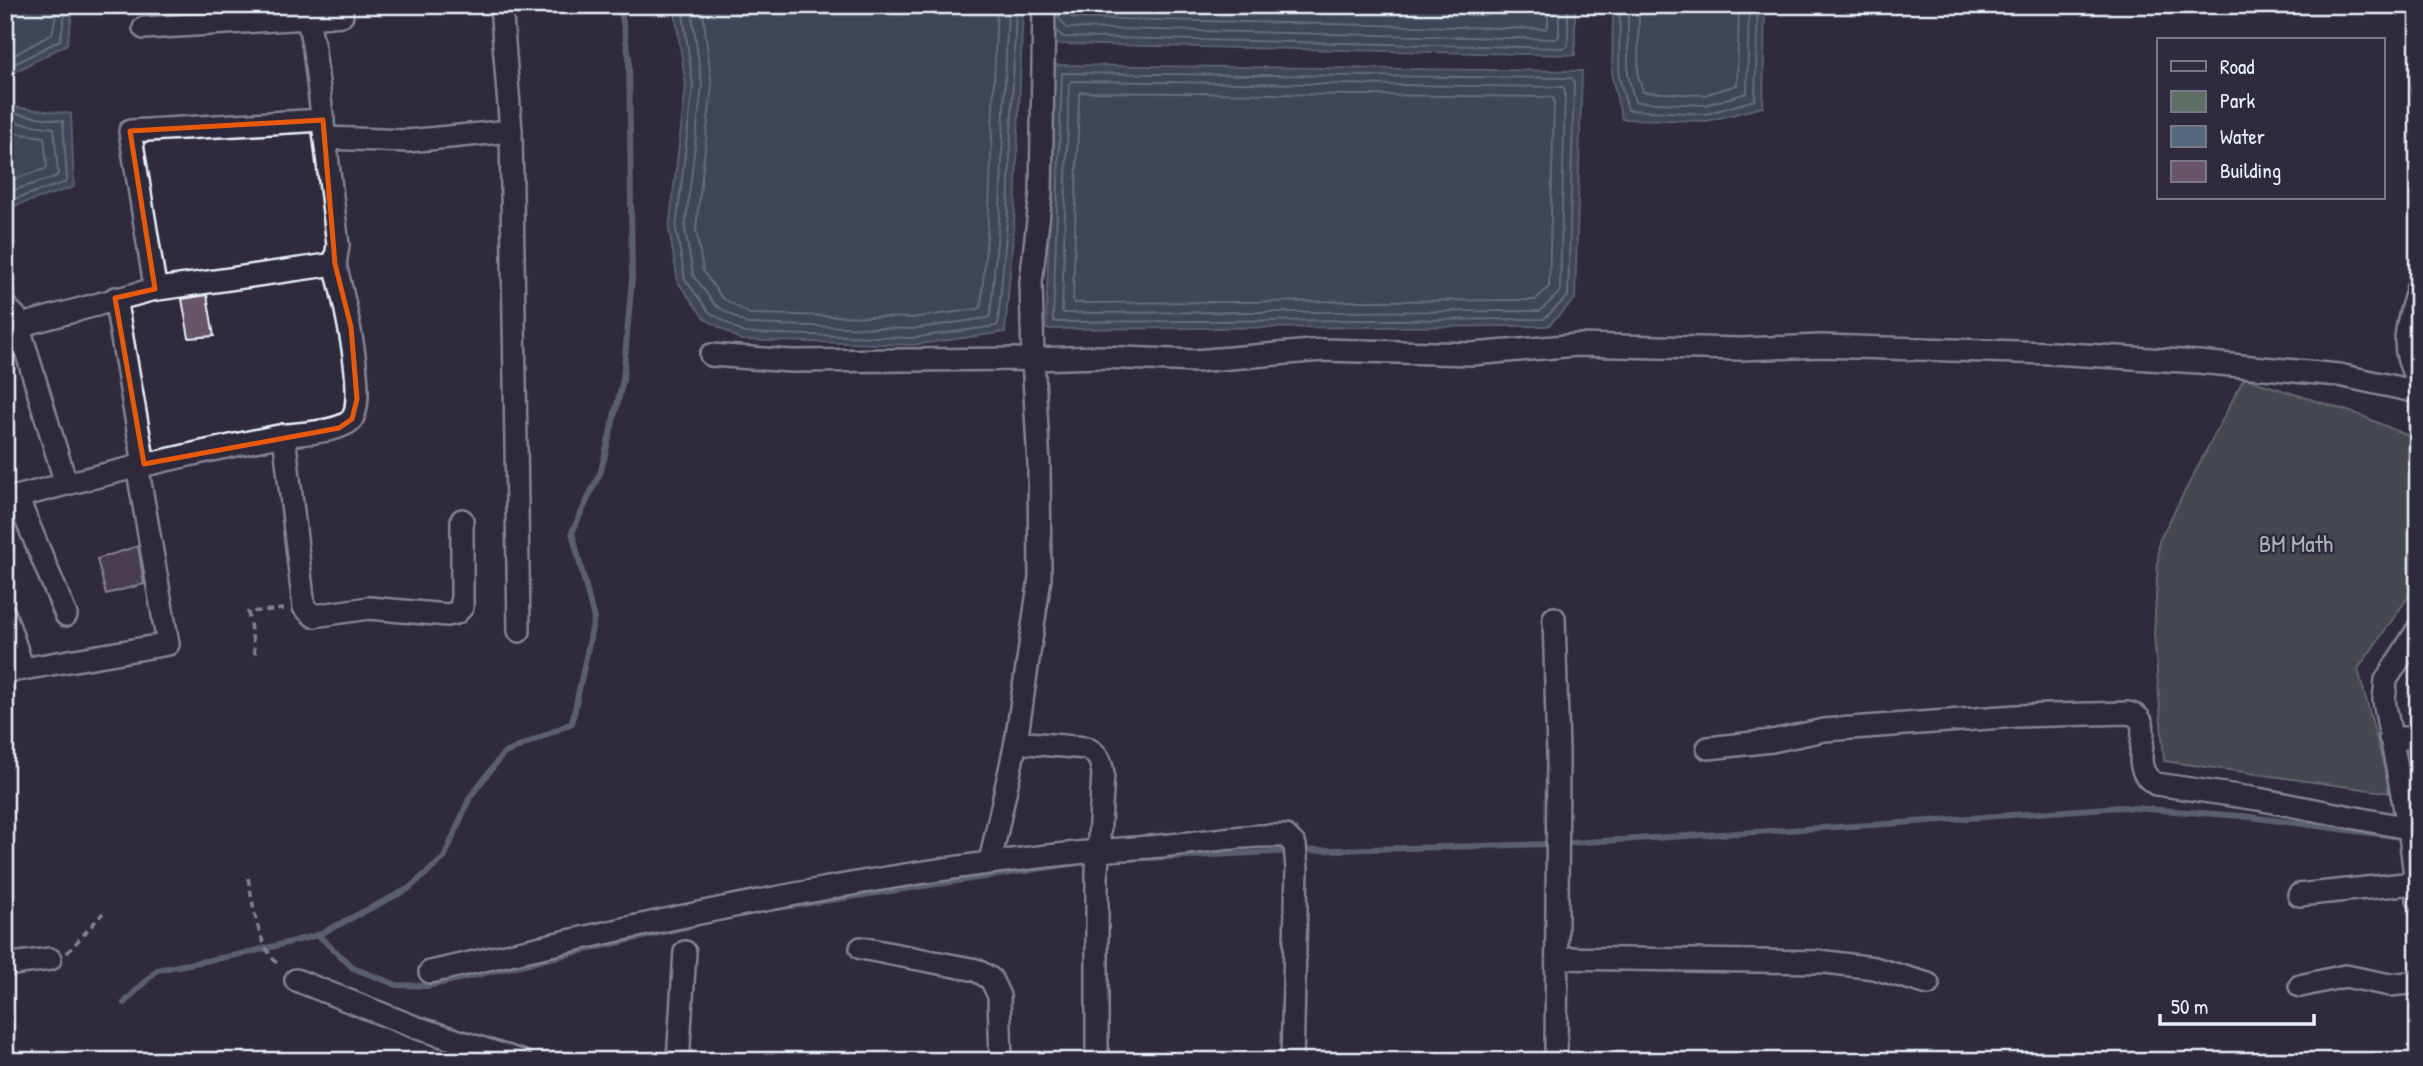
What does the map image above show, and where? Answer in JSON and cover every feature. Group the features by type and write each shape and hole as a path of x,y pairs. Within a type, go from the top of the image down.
{"street":[{"path":"144,28 342,15 341,5"},
{"path":"501,5 511,131 519,631"},
{"path":"990,862 1016,742 1040,578 1039,465 1031,282 1041,194 1044,5"},
{"path":"66,615 11,499 141,464 284,435 340,428 352,419 357,399 351,327 335,264 338,245 308,18"},
{"path":"150,290 154,280 130,131 324,129 408,141 511,131"},
{"path":"19,326 150,290 335,264"},
{"path":"2418,287 2405,332 2406,352 2418,381"},
{"path":"5,615 14,670 168,644 115,298"},
{"path":"5,306 16,317 66,484"},
{"path":"711,355 791,360 1101,357 1195,361 1323,350 1472,354 1577,345 1740,349 1821,346 2065,353 2225,364 2339,375 2418,391"},
{"path":"284,435 304,607 314,616 369,608 447,615 456,613 462,607 463,520"},
{"path":"1554,618 1558,827 1556,1061"},
{"path":"2299,895 2416,891 2410,838 2384,701 2386,680 2417,632"},
{"path":"1708,748 1772,741 1824,730 2016,716 2128,713 2136,715 2141,721 2143,729 2140,764 2148,780 2156,784 2258,799 2410,838"},
{"path":"2390,738 2418,738"},
{"path":"1016,742 1086,748 1097,753 1101,762 1103,774 1097,859 1097,1061"},
{"path":"430,972 621,929 900,876 990,862 1097,859 1279,836 1289,838 1296,851 1292,1061"},
{"path":"861,948 976,970 991,979 999,996 1001,1061"},
{"path":"678,1061 685,952"},
{"path":"5,965 60,956"},
{"path":"1558,958 1826,962 1874,968 1928,984"},
{"path":"2300,986 2345,976 2390,985 2418,982"},
{"path":"296,980 415,1027 521,1061"}],"path":[{"path":"255,654 248,612 304,607"},
{"path":"248,878 259,928 272,959 296,980"},
{"path":"60,956 103,914"}],"highlighted area":[{"path":"323,120 335,264 351,327 357,399 352,419 339,428 144,464 115,298 155,289 130,131"}],"green space":[{"name":"BM Math","path":"2244,378 2360,415 2418,440 2418,583 2358,669 2391,793 2164,761 2154,634 2159,541"}],"water":[{"path":"5,5 74,5 67,44 5,77"},
{"path":"674,5 1023,5 1015,212 1005,332 913,345 741,340 704,318 678,282 669,229 686,86"},
{"path":"1043,5 1575,5 1575,55 1057,44 1042,23"},
{"path":"1613,5 1765,5 1763,107 1707,121 1622,119 1612,78"},
{"path":"1054,65 1582,71 1575,299 1548,326 1046,329"},
{"path":"5,106 71,114 74,187 5,209"}],"building":[{"path":"207,295 214,336 189,338 182,299"},
{"path":"138,546 144,584 106,594 97,559"}],"waterway":[{"path":"124,1003 157,970 247,953 318,935 408,889 444,858 470,797 503,754 572,723 594,619 572,532 601,471 623,380 632,278 629,57 620,5"},
{"path":"1127,859 1551,844 2120,807 2242,816 2401,837"},
{"path":"777,908 1078,863"},
{"path":"318,935 353,968 397,985 428,986 695,925"}]}
